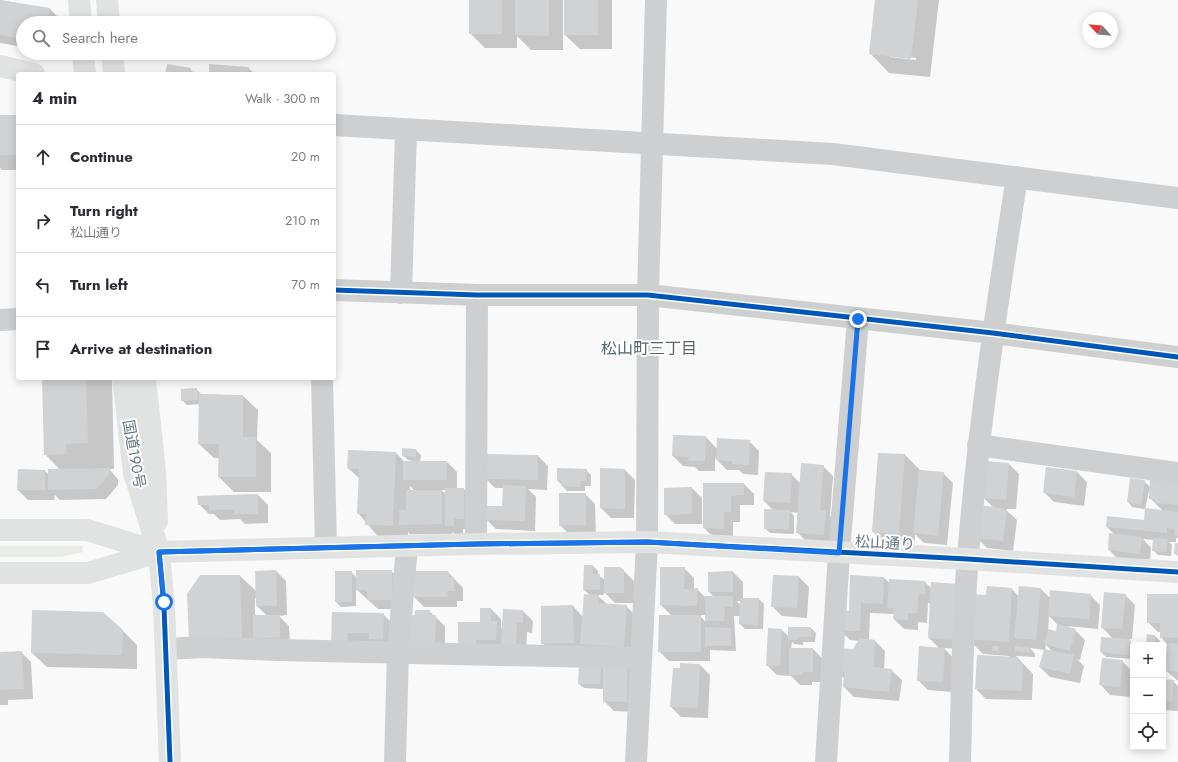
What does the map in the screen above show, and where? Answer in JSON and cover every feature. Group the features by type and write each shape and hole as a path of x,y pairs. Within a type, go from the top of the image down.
{"main road":[{"path":"79,0 80,16"},
{"path":"107,0 108,16"},
{"path":"84,60 85,72"},
{"path":"113,60 114,72"},
{"path":"0,66 26,72"},
{"name":"国道190号","path":"123,380 134,473 159,552"},
{"name":"国道190号","path":"145,380 155,471 159,552"},
{"path":"0,530 88,530 159,552"},
{"name":"松山通り","path":"159,552 476,544 647,542 1178,572"},
{"path":"0,574 88,573 159,552"},
{"path":"159,552 166,650 170,762"}],"street":[{"path":"636,762 647,542 648,294 656,0"},
{"path":"336,125 406,131 651,142 833,154 1178,198"},
{"path":"401,293 406,131"},
{"path":"960,762 967,559 978,445 993,333 1017,177"},
{"path":"336,290 477,295 648,294 858,319 993,333 1178,357"},
{"path":"476,544 477,295"},
{"path":"0,320 16,319"},
{"path":"826,762 839,553 858,319"},
{"path":"322,380 326,548"},
{"path":"978,445 1178,473"},
{"path":"395,762 398,652 407,546"},
{"path":"166,650 204,647 640,658"}],"shaded area":[{"path":"0,546 82,546 83,552 61,557 0,557"}],"building":[{"path":"0,0 50,8 48,16 16,16 16,38 0,35"},
{"path":"469,0 502,0 502,34 469,34"},
{"path":"515,0 549,0 549,36 515,35"},
{"path":"564,0 598,0 598,35 564,35"},
{"path":"875,0 918,0 911,59 869,54"},
{"path":"167,64 191,68 190,72 165,72"},
{"path":"209,64 249,67 248,72 209,72"},
{"path":"0,115 16,115 16,155 0,155"},
{"path":"42,380 86,380 88,443 66,444 67,454 44,455"},
{"path":"197,388 198,400 181,401 181,389"},
{"path":"199,394 243,395 243,437 256,437 256,477 218,477 219,444 198,444"},
{"path":"673,435 706,436 705,461 688,461 689,457 672,456"},
{"path":"717,438 750,440 749,465 732,464 732,461 716,460"},
{"path":"402,448 416,449 416,457 402,456"},
{"path":"348,450 396,452 393,526 365,525 366,514 357,514 359,469 347,468"},
{"path":"878,453 905,454 899,534 872,532"},
{"path":"485,454 538,455 538,480 484,479"},
{"path":"403,461 447,461 447,480 403,480"},
{"path":"985,461 1009,463 1006,500 982,498"},
{"path":"801,463 824,465 820,510 826,511 824,535 796,533"},
{"path":"1046,467 1077,471 1074,497 1043,493"},
{"path":"109,468 109,475 96,489 48,490 48,469"},
{"path":"557,468 587,469 586,481 581,481 580,487 561,486 561,481 557,481"},
{"path":"600,468 625,469 625,509 600,508"},
{"path":"18,469 45,470 45,490 17,490"},
{"path":"919,470 944,472 938,536 913,533"},
{"path":"765,472 792,473 790,503 763,501"},
{"path":"1130,478 1145,480 1141,505 1127,502"},
{"path":"1150,480 1178,483 1178,505 1154,503 1154,499 1149,499"},
{"path":"703,483 744,483 744,495 731,496 731,512 724,512 724,529 703,528"},
{"path":"503,485 526,486 525,521 485,520 485,506 502,506"},
{"path":"692,487 692,514 664,515 664,488"},
{"path":"445,488 464,488 464,519 454,519 454,526 445,526"},
{"path":"406,490 442,490 442,524 399,525 399,510 406,510"},
{"path":"559,493 586,493 586,525 559,526"},
{"path":"258,494 258,514 234,514 234,510 209,510 209,505 198,505 197,496"},
{"path":"980,505 1007,509 1003,541 976,538"},
{"path":"1145,508 1178,512 1178,536 1174,535 1175,529 1167,528 1167,533 1106,527 1107,516 1144,520"},
{"path":"764,509 790,510 789,529 764,529"},
{"path":"1109,533 1142,537 1140,554 1108,550"},
{"path":"1153,538 1168,539 1166,552 1152,551"},
{"path":"1175,543 1178,543 1178,554 1174,554"},
{"path":"584,565 593,565 593,574 600,574 600,590 583,590"},
{"path":"604,567 620,567 624,570 624,593 604,593"},
{"path":"660,567 685,567 684,589 698,588 697,606 660,605"},
{"path":"276,570 277,606 256,606 255,571"},
{"path":"356,570 392,570 392,600 367,600 367,590 356,590"},
{"path":"335,571 352,571 352,602 335,602"},
{"path":"413,571 448,571 449,577 454,577 454,591 447,591 448,597 413,597"},
{"path":"733,571 733,592 708,592 708,572"},
{"path":"200,575 240,575 242,640 189,641 187,594"},
{"path":"773,575 799,576 797,608 771,607"},
{"path":"850,575 884,577 883,604 861,603 860,631 839,631 840,610 849,611"},
{"path":"889,579 925,581 925,594 919,594 917,613 908,613 908,620 893,619 894,609 887,608"},
{"path":"931,582 958,584 955,640 928,638"},
{"path":"987,586 1012,588 1009,642 967,639 970,594 986,595"},
{"path":"1019,586 1041,588 1036,640 1014,638"},
{"path":"1050,590 1091,594 1089,619 1048,616"},
{"path":"1104,592 1126,594 1122,629 1101,628"},
{"path":"584,594 599,595 598,603 627,605 624,647 580,644"},
{"path":"1147,594 1178,594 1178,638 1160,638 1160,623 1147,623"},
{"path":"705,596 733,596 733,607 725,607 724,621 705,621"},
{"path":"740,598 759,598 758,625 739,624"},
{"path":"573,605 574,643 541,644 541,606"},
{"path":"480,608 491,608 491,621 497,621 496,640 476,640 476,645 458,645 458,622 480,622"},
{"path":"503,609 523,610 523,623 517,623 516,645 501,644"},
{"path":"32,610 103,612 123,630 122,655 31,653"},
{"path":"415,610 430,610 430,615 436,615 435,644 407,644 408,615 415,615"},
{"path":"332,612 384,613 383,640 369,639 369,633 348,633 347,644 331,644"},
{"path":"253,615 280,615 280,638 253,638"},
{"path":"659,615 701,615 701,652 658,652"},
{"path":"1057,624 1076,629 1070,651 1044,644 1048,629 1056,631"},
{"path":"705,627 731,628 731,646 705,646"},
{"path":"788,627 811,627 811,637 798,637 798,640 788,640"},
{"path":"768,628 782,629 780,666 766,666"},
{"path":"1147,634 1155,635 1155,642 1146,642"},
{"path":"1101,637 1130,639 1129,655 1100,652"},
{"path":"860,638 875,640 874,667 892,669 889,692 843,687 844,672 836,671 838,648 853,649"},
{"path":"1167,643 1178,644 1178,672 1166,671"},
{"path":"919,646 945,648 943,682 917,681"},
{"path":"992,646 999,646 999,651 992,651"},
{"path":"1015,646 1031,648 1030,653 1015,651"},
{"path":"789,648 813,648 813,672 803,672 803,675 789,675"},
{"path":"1044,649 1074,655 1070,674 1039,667"},
{"path":"22,651 24,689 0,690 0,652"},
{"path":"977,655 1018,657 1018,662 1023,663 1022,691 975,689"},
{"path":"1102,658 1123,660 1120,687 1099,685"},
{"path":"579,661 601,661 600,684 578,684"},
{"path":"603,662 627,663 627,702 603,702"},
{"path":"680,663 700,664 698,708 670,707 673,668 680,668"},
{"path":"1166,679 1174,680 1172,702 1166,701"}],"cycle path":[{"path":"336,290 477,295 648,295 993,333 1178,357"},
{"path":"170,762 164,607 159,552 476,544 647,542 1178,572"}],"district":[{"name":"松山町三丁目","path":"649,348"}],"route":[{"path":"164,602 159,552 476,544 647,542 839,553 858,319"}]}
